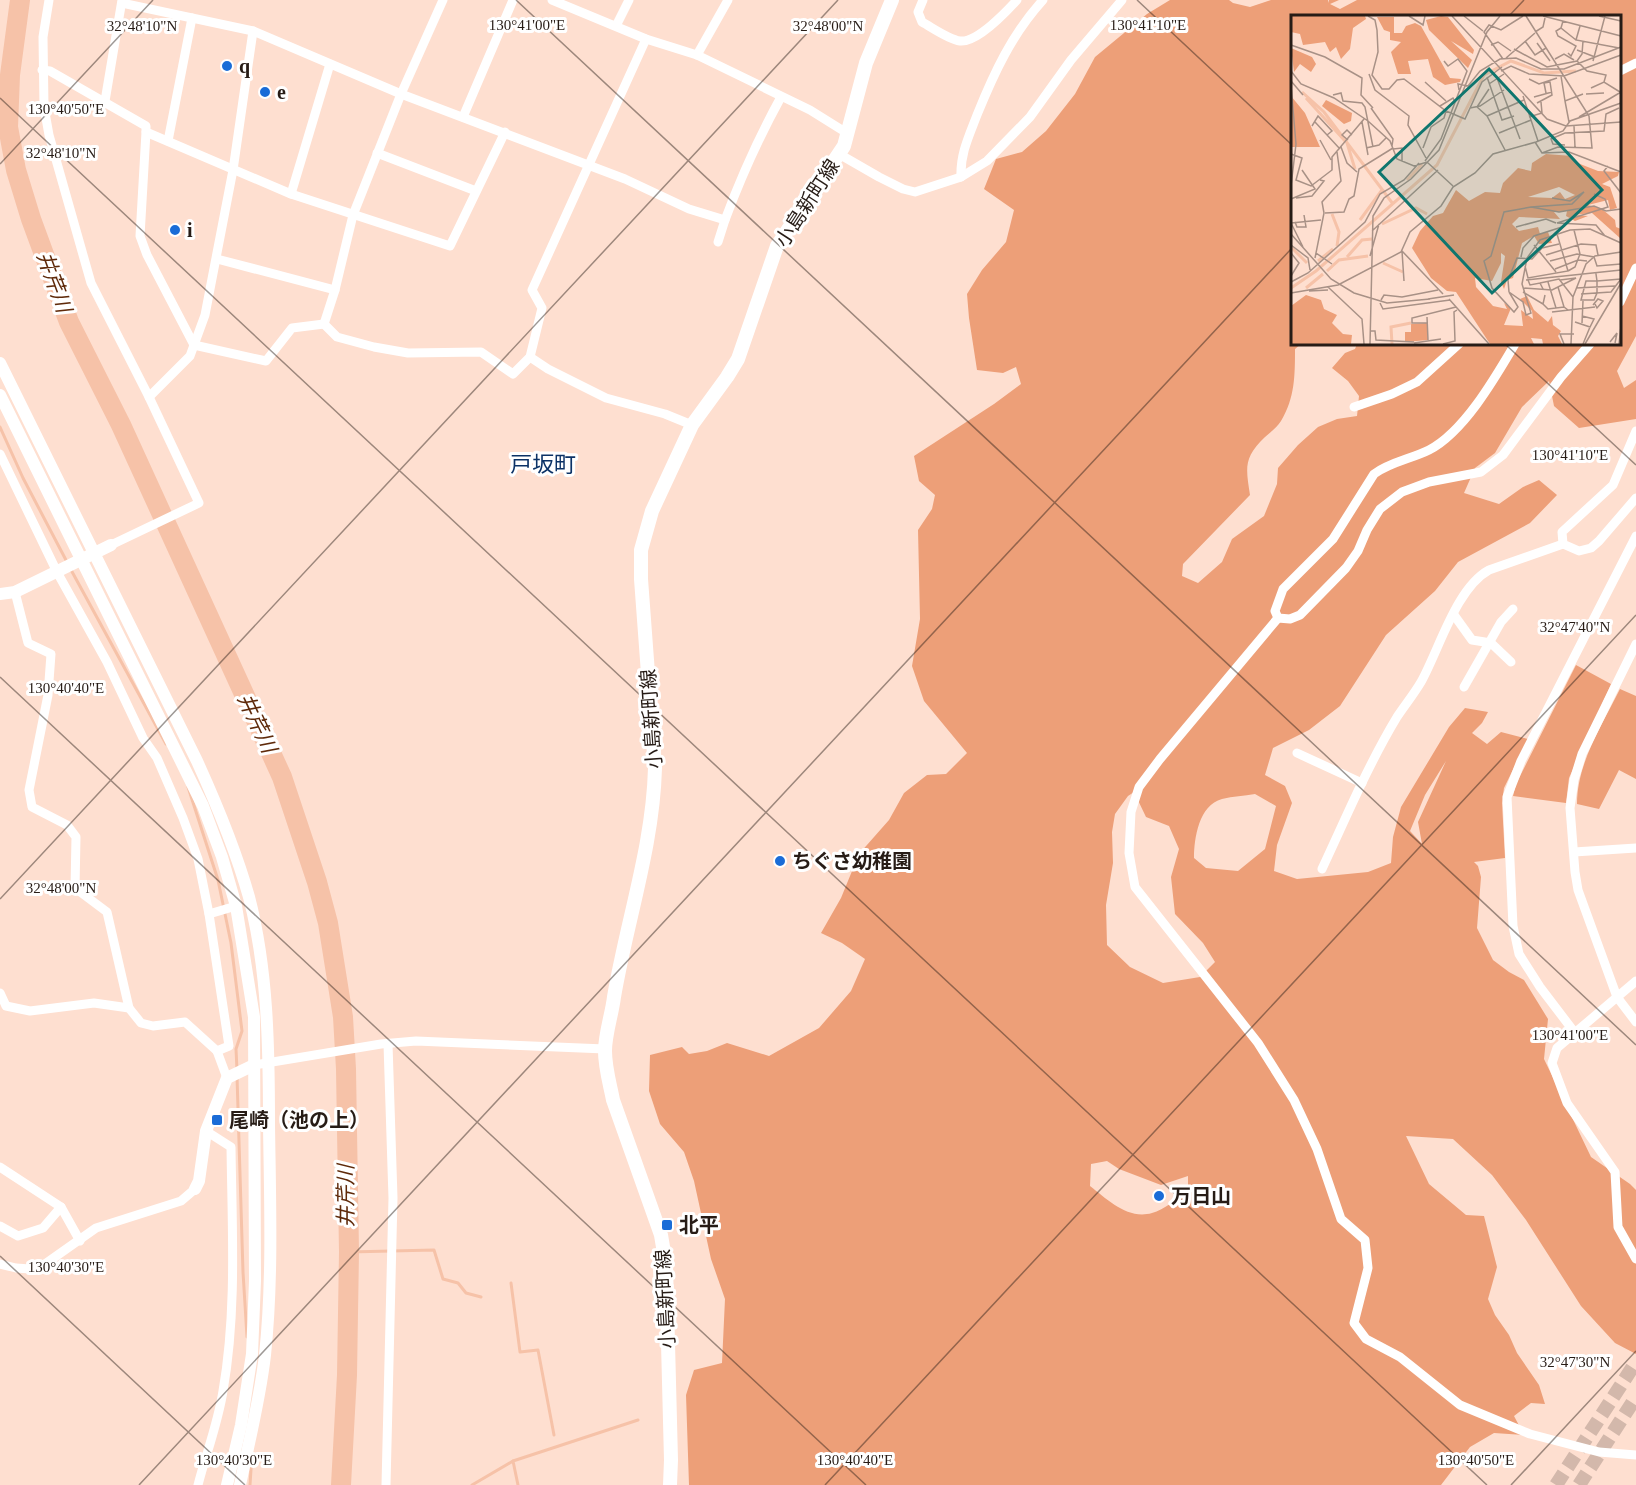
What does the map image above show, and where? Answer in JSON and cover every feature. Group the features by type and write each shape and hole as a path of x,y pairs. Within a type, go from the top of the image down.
{"main road":[{"name":"小島新町線","path":"670,1485 666,1265 661,1235 613,1100 605,1049 654,798 656,768 641,579 641,550 652,511 692,425 728,377 738,359 777,246 844,146 867,63 892,0"}],"street":[{"path":"0,594 15,592 199,503 92,283 49,135 44,107 43,37 49,0"},
{"path":"324,324 335,290 353,215 400,94 443,0"},
{"path":"463,117 513,0"},
{"path":"552,0 645,39 697,55 810,110 847,131"},
{"path":"616,26 629,0"},
{"path":"697,55 728,0"},
{"path":"923,0 918,12 922,22 959,41 966,40 984,30 1017,0"},
{"path":"961,177 960,161 967,140 1002,57 1025,20 1043,0"},
{"path":"839,154 903,189 915,192 961,177 987,160 1030,117 1071,60 1122,0"},
{"path":"105,101 122,2 253,32 400,94 588,164 688,209 725,220"},
{"path":"168,141 192,18"},
{"path":"149,397 190,356 205,315 233,170 253,32"},
{"path":"324,324 337,337 374,347 408,353 481,352 513,374 530,357 542,308 532,290 645,39"},
{"path":"1621,70 1636,63"},
{"path":"291,194 330,64"},
{"path":"42,70 50,71 146,126 140,236 147,255 194,345 266,361 292,328 324,324"},
{"path":"718,242 740,181 781,97"},
{"path":"146,132 291,194 450,246 505,132"},
{"path":"377,153 476,191"},
{"path":"217,259 335,290"},
{"path":"1621,300 1636,268"},
{"path":"1354,407 1392,394 1417,382 1458,345"},
{"path":"1278,618 1275,611 1283,589 1333,539 1374,474 1382,468 1430,449 1458,430 1502,367 1514,345"},
{"path":"1278,618 1290,620 1300,615 1352,560 1380,509 1402,492 1429,482 1482,472 1503,455 1548,394 1589,345"},
{"path":"530,357 548,369 606,398 665,414 692,425"},
{"path":"0,363 83,559 197,761 234,851 249,898 264,992 269,1063 268,1316 265,1356 256,1412 240,1485"},
{"path":"0,395 203,806 222,857 236,906 254,1017 255,1281 252,1354 241,1425 226,1485"},
{"path":"1563,544 1562,532 1613,485 1636,431"},
{"path":"0,454 3,466 57,572 107,662 142,738 157,758 198,859 209,914 229,1046 217,1051"},
{"path":"1322,869 1362,783 1397,717 1420,683 1464,594 1480,575 1563,544 1579,552 1591,548 1636,498"},
{"path":"1575,1033 1540,987 1519,954 1512,914 1507,797 1521,761 1636,536"},
{"path":"0,1264 30,1269 45,1264 96,1228 181,1201 195,1189 199,1181 206,1131 227,1078 217,1051 185,1022 147,1025 141,1023 129,1008 107,912 75,888 76,837 67,825 32,807 29,790 48,695 51,654 28,643 15,592"},
{"path":"1464,687 1502,622 1513,609"},
{"path":"1454,615 1472,640 1491,643 1511,662"},
{"path":"1278,618 1139,787 1131,812 1129,854 1135,887 1258,1043 1294,1100 1317,1149 1341,1219 1365,1240 1368,1268 1354,1323 1366,1339 1400,1356 1460,1405 1530,1434 1599,1452 1636,1455"},
{"path":"1636,644 1582,754 1574,780 1570,808 1578,890 1617,997 1636,1022"},
{"path":"157,758 174,746"},
{"path":"1297,753 1362,783"},
{"path":"1574,852 1636,848"},
{"path":"209,914 236,906"},
{"path":"1636,981 1557,1048 1552,1063 1567,1104 1615,1172 1618,1227 1636,1259"},
{"path":"0,993 6,1006 30,1011 94,1003 129,1008"},
{"path":"227,1078 254,1065 416,1041 605,1049"},
{"path":"384,1044 393,1198 386,1485"},
{"path":"198,1485 223,1394 228,1358 233,1271 231,1147 206,1131"},
{"path":"0,1167 61,1207 80,1240"},
{"path":"0,1226 18,1236 43,1228 61,1207"}],"shaded area":[{"path":"1170,0 1229,0 1250,7 1271,0 1328,0 1329,3 1329,0 1339,0 1330,4 1340,9 1357,0 1636,0 1636,336 1617,371 1624,388 1636,380 1636,419 1579,428 1554,406 1549,381 1522,407 1495,453 1475,468 1464,493 1499,504 1523,487 1539,480 1557,495 1530,523 1458,562 1435,591 1386,635 1340,706 1309,730 1273,748 1265,775 1285,786 1292,803 1277,845 1274,871 1297,879 1368,872 1391,863 1393,837 1401,807 1449,727 1465,708 1488,712 1482,723 1472,733 1487,744 1501,732 1528,739 1504,788 1502,803 1505,858 1474,862 1478,866 1481,877 1477,928 1493,960 1524,980 1548,1019 1544,1059 1591,1157 1636,1190 1636,1354 1615,1343 1581,1306 1526,1220 1492,1175 1453,1139 1406,1136 1429,1184 1466,1215 1484,1216 1497,1267 1488,1299 1517,1353 1539,1385 1545,1404 1531,1403 1514,1416 1524,1435 1494,1433 1470,1447 1441,1485 689,1485 686,1395 694,1370 722,1363 725,1299 711,1259 694,1181 684,1152 660,1124 649,1091 650,1055 682,1047 689,1054 707,1051 727,1043 769,1056 819,1028 851,991 865,959 842,943 821,933 841,898 859,854 889,820 904,793 927,775 946,774 967,753 924,701 912,666 920,619 918,530 932,509 935,495 919,481 914,456 1021,384 1016,367 1003,373 977,370 967,294 982,270 1006,242 1014,210 984,189 996,159 1022,152 1046,131 1075,94 1095,57 1147,14","holes":["1446,761 1418,822 1422,844 1410,831 1425,795","1134,792 1146,817 1169,826 1179,849 1171,877 1175,914 1203,943 1215,962 1200,977 1163,983 1130,967 1107,945 1106,905 1113,863 1112,832 1115,814 1128,796","1255,794 1276,806 1265,849 1238,871 1206,868 1194,858 1195,841 1203,815 1214,802 1230,797","1107,1161 1119,1169 1161,1185 1188,1176 1188,1191 1171,1204 1152,1213 1135,1214 1111,1203 1090,1186 1091,1164"]},
{"path":"1576,665 1611,684 1569,778 1566,803 1513,796 1516,784"},
{"path":"1620,689 1636,696 1636,779 1619,770 1599,809 1577,804 1581,774 1586,759 1598,730"}],"waterway":[{"name":"井芹川","path":"20,0 10,75 8,127 16,170 31,219 69,322 121,425 282,777 317,882 328,923 343,1017 346,1069 349,1252 347,1375 341,1485"},
{"path":"0,427 23,478 67,562"},
{"path":"70,568 166,744"},
{"path":"188,787 218,880 231,943 242,1031 236,1049 237,1070"},
{"path":"237,1076 247,1337"},
{"path":"349,1252 434,1250 443,1279 458,1283 466,1293 481,1297"},
{"path":"511,1283 520,1352 538,1350 554,1435"},
{"path":"518,1485 513,1461 638,1420"},
{"path":"250,1485 252,1454"},
{"path":"472,1485 513,1461"}],"tunnel":[{"path":"1556,1485 1636,1362"},
{"path":"1579,1485 1636,1397"}],"place":[{"name":"q","path":"227,66"},
{"name":"e","path":"265,92"},
{"name":"i","path":"175,230"},
{"name":"ちぐさ幼稚園","path":"780,861"},
{"name":"尾崎（池の上）","path":"217,1120"},
{"name":"万日山","path":"1159,1196"},
{"name":"北平","path":"667,1225"}],"district":[{"name":"戸坂町","path":"543,464"}]}
